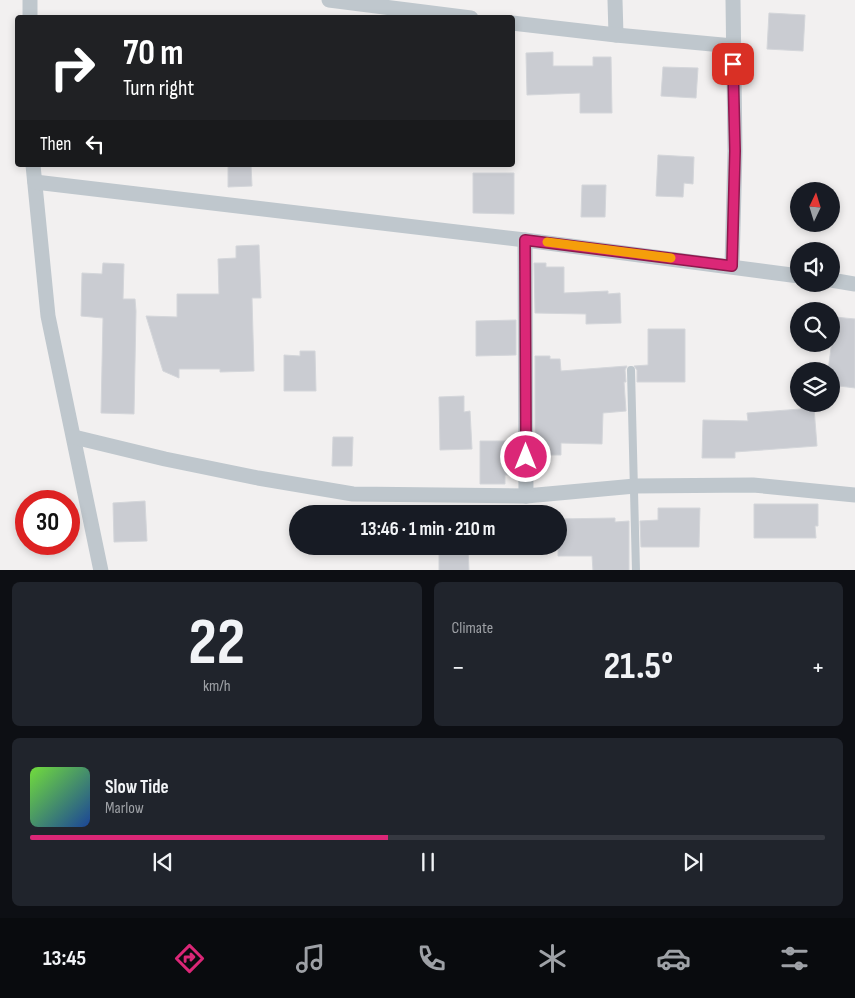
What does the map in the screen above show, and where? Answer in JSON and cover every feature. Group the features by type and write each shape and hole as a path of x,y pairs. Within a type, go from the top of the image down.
{"street":[{"path":"30,0 30,15"},
{"path":"329,0 447,15"},
{"path":"615,0 616,35"},
{"path":"732,266 735,151 733,0"},
{"path":"515,23 733,46"},
{"path":"33,167 48,316 101,570"},
{"path":"35,182 525,240 790,275"},
{"path":"525,240 526,496"},
{"path":"840,282 855,284"},
{"path":"74,436 258,478 353,494 526,496 635,486 754,485 855,495"}],"lane":[{"path":"631,370 636,570"}],"building":[{"path":"769,13 805,15 803,51 767,49"},
{"path":"553,52 553,66 593,66 593,57 611,57 612,113 580,113 580,93 527,95 526,53"},
{"path":"663,67 698,68 696,98 661,96"},
{"path":"658,155 694,157 693,184 684,183 683,197 656,196"},
{"path":"228,167 251,167 252,186 228,187"},
{"path":"473,173 514,173 514,214 473,213"},
{"path":"582,185 606,185 605,217 581,217"},
{"path":"259,245 261,298 252,298 254,371 220,372 220,369 179,369 179,378 163,371 146,316 177,317 177,294 219,294 218,259 236,258 236,246"},
{"path":"103,263 124,264 123,299 135,299 134,414 101,413 103,318 81,316 82,273 102,274"},
{"path":"534,263 546,263 546,267 564,267 564,293 608,291 608,294 620,293 621,323 586,324 586,314 535,313"},
{"path":"840,318 855,319 855,388 840,386 840,362 829,362 830,352 840,352"},
{"path":"516,320 516,355 476,356 476,321"},
{"path":"648,329 685,329 685,382 637,382 637,370 634,366 648,365"},
{"path":"300,351 315,351 316,391 284,391 284,355 300,356"},
{"path":"535,356 550,356 550,359 560,359 561,371 627,366 625,370 626,382 624,382 626,411 603,413 602,444 561,443 561,455 535,455"},
{"path":"464,396 464,412 470,411 472,449 440,450 439,397"},
{"path":"790,410 790,412 814,412 817,446 735,452 735,458 702,458 703,420 748,421 747,413"},
{"path":"333,437 353,437 352,466 332,466"},
{"path":"480,441 516,441 517,475 505,475 505,484 480,484"},
{"path":"145,501 147,541 114,542 113,503"},
{"path":"754,504 818,504 818,526 815,526 816,538 754,538"},
{"path":"658,508 700,508 699,547 641,547 640,521 658,520"},
{"path":"615,518 615,522 629,521 629,570 593,570 592,556 558,556 567,555 567,519"},
{"path":"439,555 468,555 469,570 439,570"}],"slow traffic":[{"path":"547,242 671,258"}],"route":[{"path":"526,457 525,240 732,266 735,151 733,64"}]}
